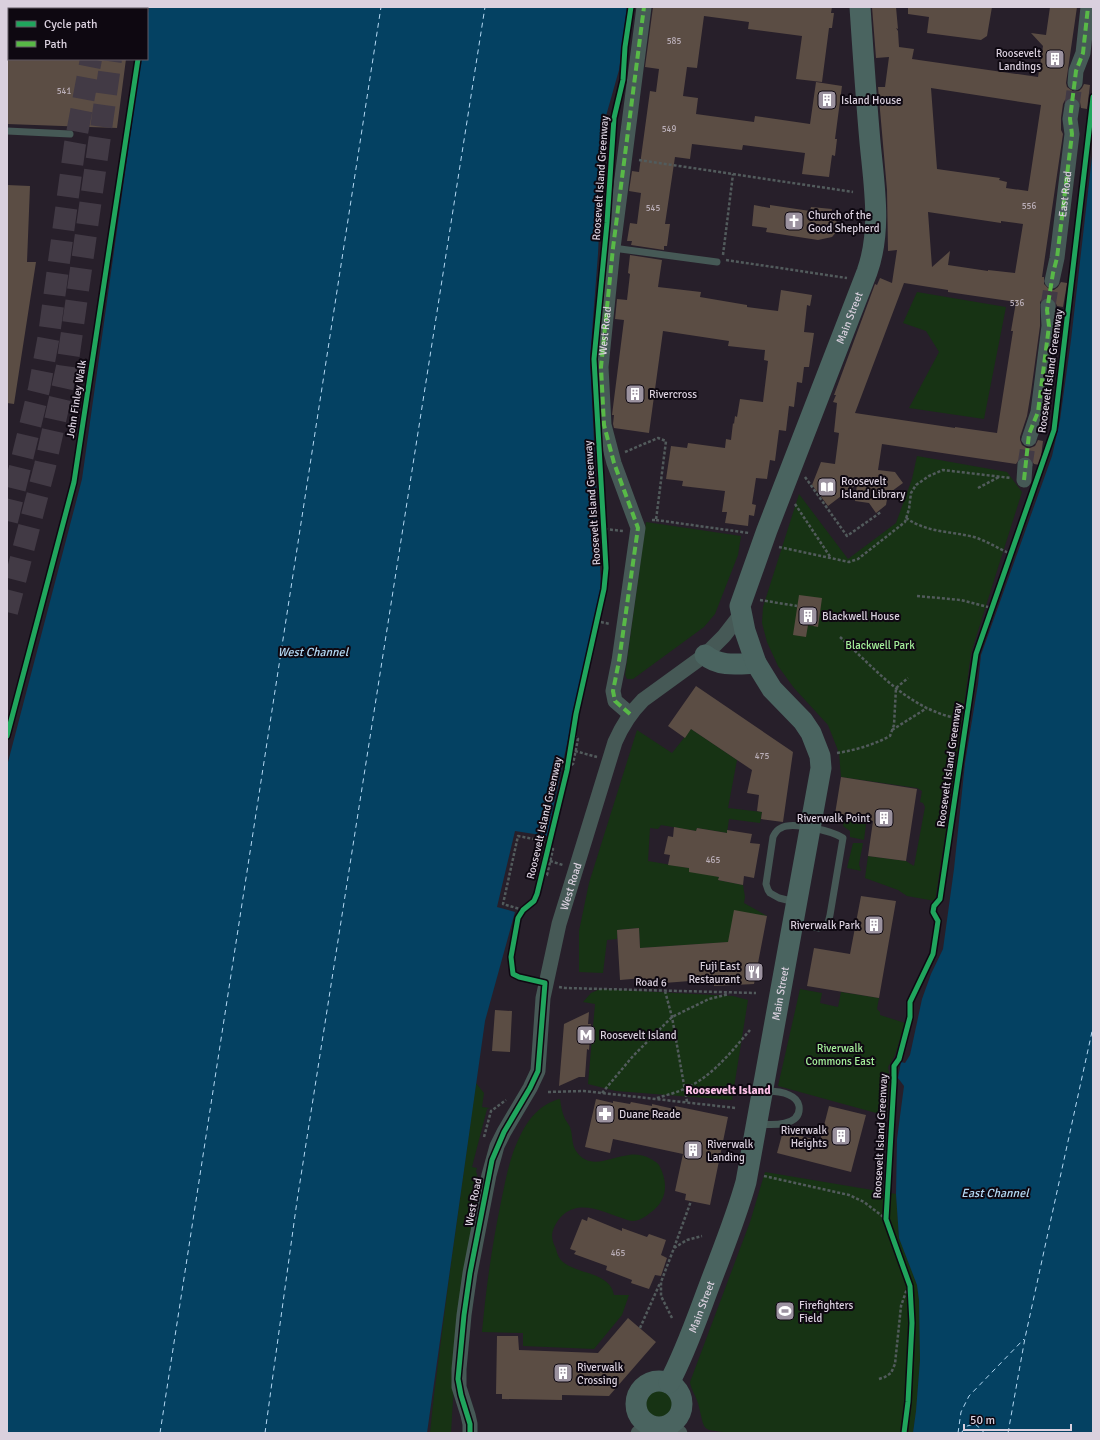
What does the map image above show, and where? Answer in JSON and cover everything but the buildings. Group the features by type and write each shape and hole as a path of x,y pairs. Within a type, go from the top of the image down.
{"street":[{"name":"West Road","path":"630,714 616,701 613,691 619,661 638,528 612,457 604,425 601,367 613,248 644,7"},
{"name":"Main Street","path":"669,1383 680,1362 738,1209 746,1182 821,768 819,752 815,740 807,727 772,689 756,663 740,606 868,272 874,250 876,226 875,199 860,7"},
{"path":"1075,83 1076,71 1083,53 1088,7"},
{"name":"East Road","path":"1052,280 1057,258 1072,134 1070,119 1072,106"},
{"path":"1029,439 1038,412 1049,326 1048,306"},
{"path":"1024,480 1026,465"},
{"name":"Main Street","path":"705,655 724,636 741,614"},
{"name":"West Road","path":"470,1433 470,1424 461,1395 458,1378 470,1273 492,1160 504,1132 530,1088 538,1071 545,983 565,902 615,742 630,714 643,700 705,655"},
{"path":"705,655 717,662 731,664 756,663"},
{"path":"656,1381 669,1383 676,1388 682,1401 682,1408 676,1421 675,1429 655,1427 643,1429 642,1420 638,1415 636,1408 638,1394 649,1383 656,1381"}],"lane":[{"path":"7,131 70,134"},
{"path":"613,248 717,262"},
{"path":"792,922 819,928 828,923 843,838 836,834 810,828 786,826 777,830 773,837 766,884 770,893 779,898 796,902"},
{"path":"757,1124 778,1125 785,1123 794,1119 798,1113 799,1107 797,1102 789,1094 762,1090"}],"path":[{"path":"624,158 853,192"},
{"path":"733,174 722,260 847,278"},
{"path":"612,457 658,438 666,441 656,520"},
{"path":"778,547 849,562 858,559 904,522 911,494 916,485 929,476 943,470 1024,480"},
{"path":"978,488 999,476"},
{"path":"805,477 847,536 881,512"},
{"path":"795,504 832,558"},
{"path":"634,518 752,533"},
{"path":"906,518 932,530 975,538 1011,554"},
{"path":"605,529 616,530"},
{"path":"1008,561 1013,547"},
{"path":"917,596 961,600 992,608"},
{"path":"759,600 797,606"},
{"path":"990,615 994,601"},
{"path":"594,628 597,614"},
{"path":"840,637 896,688 912,699 936,712 965,720"},
{"path":"834,754 856,750 890,736 894,725 896,688 908,678"},
{"path":"892,731 927,708"},
{"path":"572,740 574,727"},
{"path":"567,769 573,764 578,739 573,734"},
{"path":"575,751 601,758"},
{"path":"524,910 503,904 518,836 550,840"},
{"path":"542,874 546,875 553,850 548,849"},
{"path":"550,861 567,866"},
{"path":"665,991 672,1017 687,1102"},
{"path":"601,1093 633,1056 672,1017 709,999 732,994"},
{"path":"655,1099 684,1089 701,1080 724,1061 750,1030"},
{"path":"548,1092 584,1091 736,1108"},
{"path":"762,1176 849,1195 864,1202 886,1216 888,1224"},
{"path":"640,1328 661,1282 691,1201"},
{"path":"674,1248 687,1240 702,1236"},
{"path":"906,1275 911,1296"},
{"path":"661,1282 661,1296 672,1318"},
{"path":"879,1379 891,1373 895,1364 901,1306 909,1283"}],"green space":[{"path":"917,292 1006,307 984,419 909,408 939,352 926,331 903,323"},
{"name":"Blackwell Park","path":"917,456 1007,472 1022,492 971,653 953,786 935,901 907,896 898,890 865,878 868,856 906,861 914,866 925,807 923,803 920,802 922,791 917,788 841,777 839,753 828,725 794,688 778,666 767,642 762,623 763,607 799,494 848,559 896,523 912,479"},
{"path":"646,522 741,536 738,555 715,614 704,627 633,679 627,679 625,675"},
{"path":"691,729 737,760 728,808 762,812 760,823 729,819 727,833 697,828 696,831 661,825 658,829 650,828 648,861 689,868 719,877 718,880 743,885 745,897 744,903 767,916 732,942 640,948 639,928 617,930 617,939 607,940 603,973 579,972 579,931 589,883 637,730 672,753"},
{"path":"844,820 866,824 864,840 850,837 850,831 843,826"},
{"path":"853,843 863,843 859,864 861,871 847,868"},
{"path":"600,989 733,996 748,1000 732,1100 616,1091 588,1084 595,1004 583,1002 591,993"},
{"name":"Riverwalk Commons East","path":"800,989 822,993 820,1003 838,1007 841,992 879,998 877,1009 880,1012 880,1015 905,1023 895,1055 888,1067 890,1077 887,1116 778,1086"},
{"path":"476,1083 484,1093 482,1107 490,1108 487,1109 472,1167 477,1168 476,1171 480,1188 457,1333 451,1433 430,1433 449,1278"},
{"path":"560,1099 563,1114 571,1130 574,1148 581,1157 594,1162 631,1155 647,1157 659,1165 665,1185 665,1192 660,1203 656,1208 640,1220 630,1221 593,1208 578,1208 564,1214 553,1229 553,1241 559,1258 562,1261 607,1282 614,1295 629,1295 622,1315 594,1349 523,1346 523,1333 482,1332 487,1283 495,1234 511,1157 522,1132 537,1111 542,1107"},
{"path":"765,1172 896,1194 899,1238 917,1285 919,1300 920,1360 913,1433 732,1433 709,1430 704,1425 690,1382 750,1222"},
{"path":"659,1391 668,1395 672,1404 668,1413 659,1417 650,1413 646,1404 650,1395"}],"water":[{"name":"West Channel","path":"149,7 627,7 619,70 604,123 598,254 590,359 601,587 547,836 515,831 497,907 515,912 485,1021 427,1433 7,1433 7,766 82,479 141,60 148,60"},
{"name":"East Channel","path":"1093,148 1093,1433 913,1433 920,1360 919,1300 917,1285 899,1238 896,1194 897,1139 904,1086 898,1078 901,1062 905,1063 910,1055 922,999 931,974 943,949 954,869 965,763 978,684 981,655 1052,456 1060,420 1071,340"}],"ferry route":[{"path":"160,1433 381,7"},
{"path":"265,1433 297,1201 485,7"},
{"path":"1008,1433 1025,1338 1093,1027"},
{"path":"958,1433 961,1412 969,1396 1024,1339"},
{"path":"961,1433 967,1426 975,1424 984,1433"}],"tunnel":[{"path":"7,521 39,389 49,335 75,144 91,60"},
{"path":"7,612 45,466 67,367 111,60"},
{"path":"1072,106 1075,83"},
{"path":"1048,306 1052,281"},
{"path":"1025,465 1029,439"}],"marked path":[{"path":"630,714 615,701 613,691 619,661 638,528 614,463 604,425 601,367 613,248 644,7"},
{"path":"1024,480 1029,434 1038,412 1049,326 1047,310 1057,258 1072,134 1070,119 1076,71 1083,53 1088,7"}],"cycle path":[{"name":"Roosevelt Island Greenway","path":"470,1433 470,1424 461,1395 458,1379 464,1315 470,1273 492,1160 504,1132 530,1088 538,1071 545,983 519,977 513,974 511,957 518,918 523,910 534,901 537,894 567,770 576,714 604,589 606,568 594,359 607,223 614,118 623,80 625,47 631,7"},
{"name":"John Finley Walk","path":"7,736 74,482 138,60"},
{"name":"Roosevelt Island Greenway","path":"904,1433 908,1402 912,1323 910,1286 886,1219 894,1066 899,1059 910,1017 910,1002 933,954 938,921 933,912 934,906 940,899 976,654 1054,430 1093,97"}],"place":[{"name":"Roosevelt Landings","path":"1055,59"},
{"name":"Island House","path":"827,100"},
{"name":"Church of the Good Shepherd","path":"794,221"},
{"name":"Rivercross","path":"635,394"},
{"name":"Roosevelt Island Library","path":"827,487"},
{"name":"Blackwell House","path":"808,616"},
{"name":"Riverwalk Point","path":"884,818"},
{"name":"Riverwalk Park","path":"874,925"},
{"name":"Fuji East Restaurant","path":"754,972"},
{"name":"Roosevelt Island","path":"586,1035"},
{"name":"Duane Reade","path":"605,1114"},
{"name":"Riverwalk Heights","path":"841,1136"},
{"name":"Riverwalk Landing","path":"693,1150"},
{"name":"Firefighters Field","path":"785,1311"},
{"name":"Riverwalk Crossing","path":"563,1373"}],"district":[{"name":"Roosevelt Island","path":"728,1090"}]}
